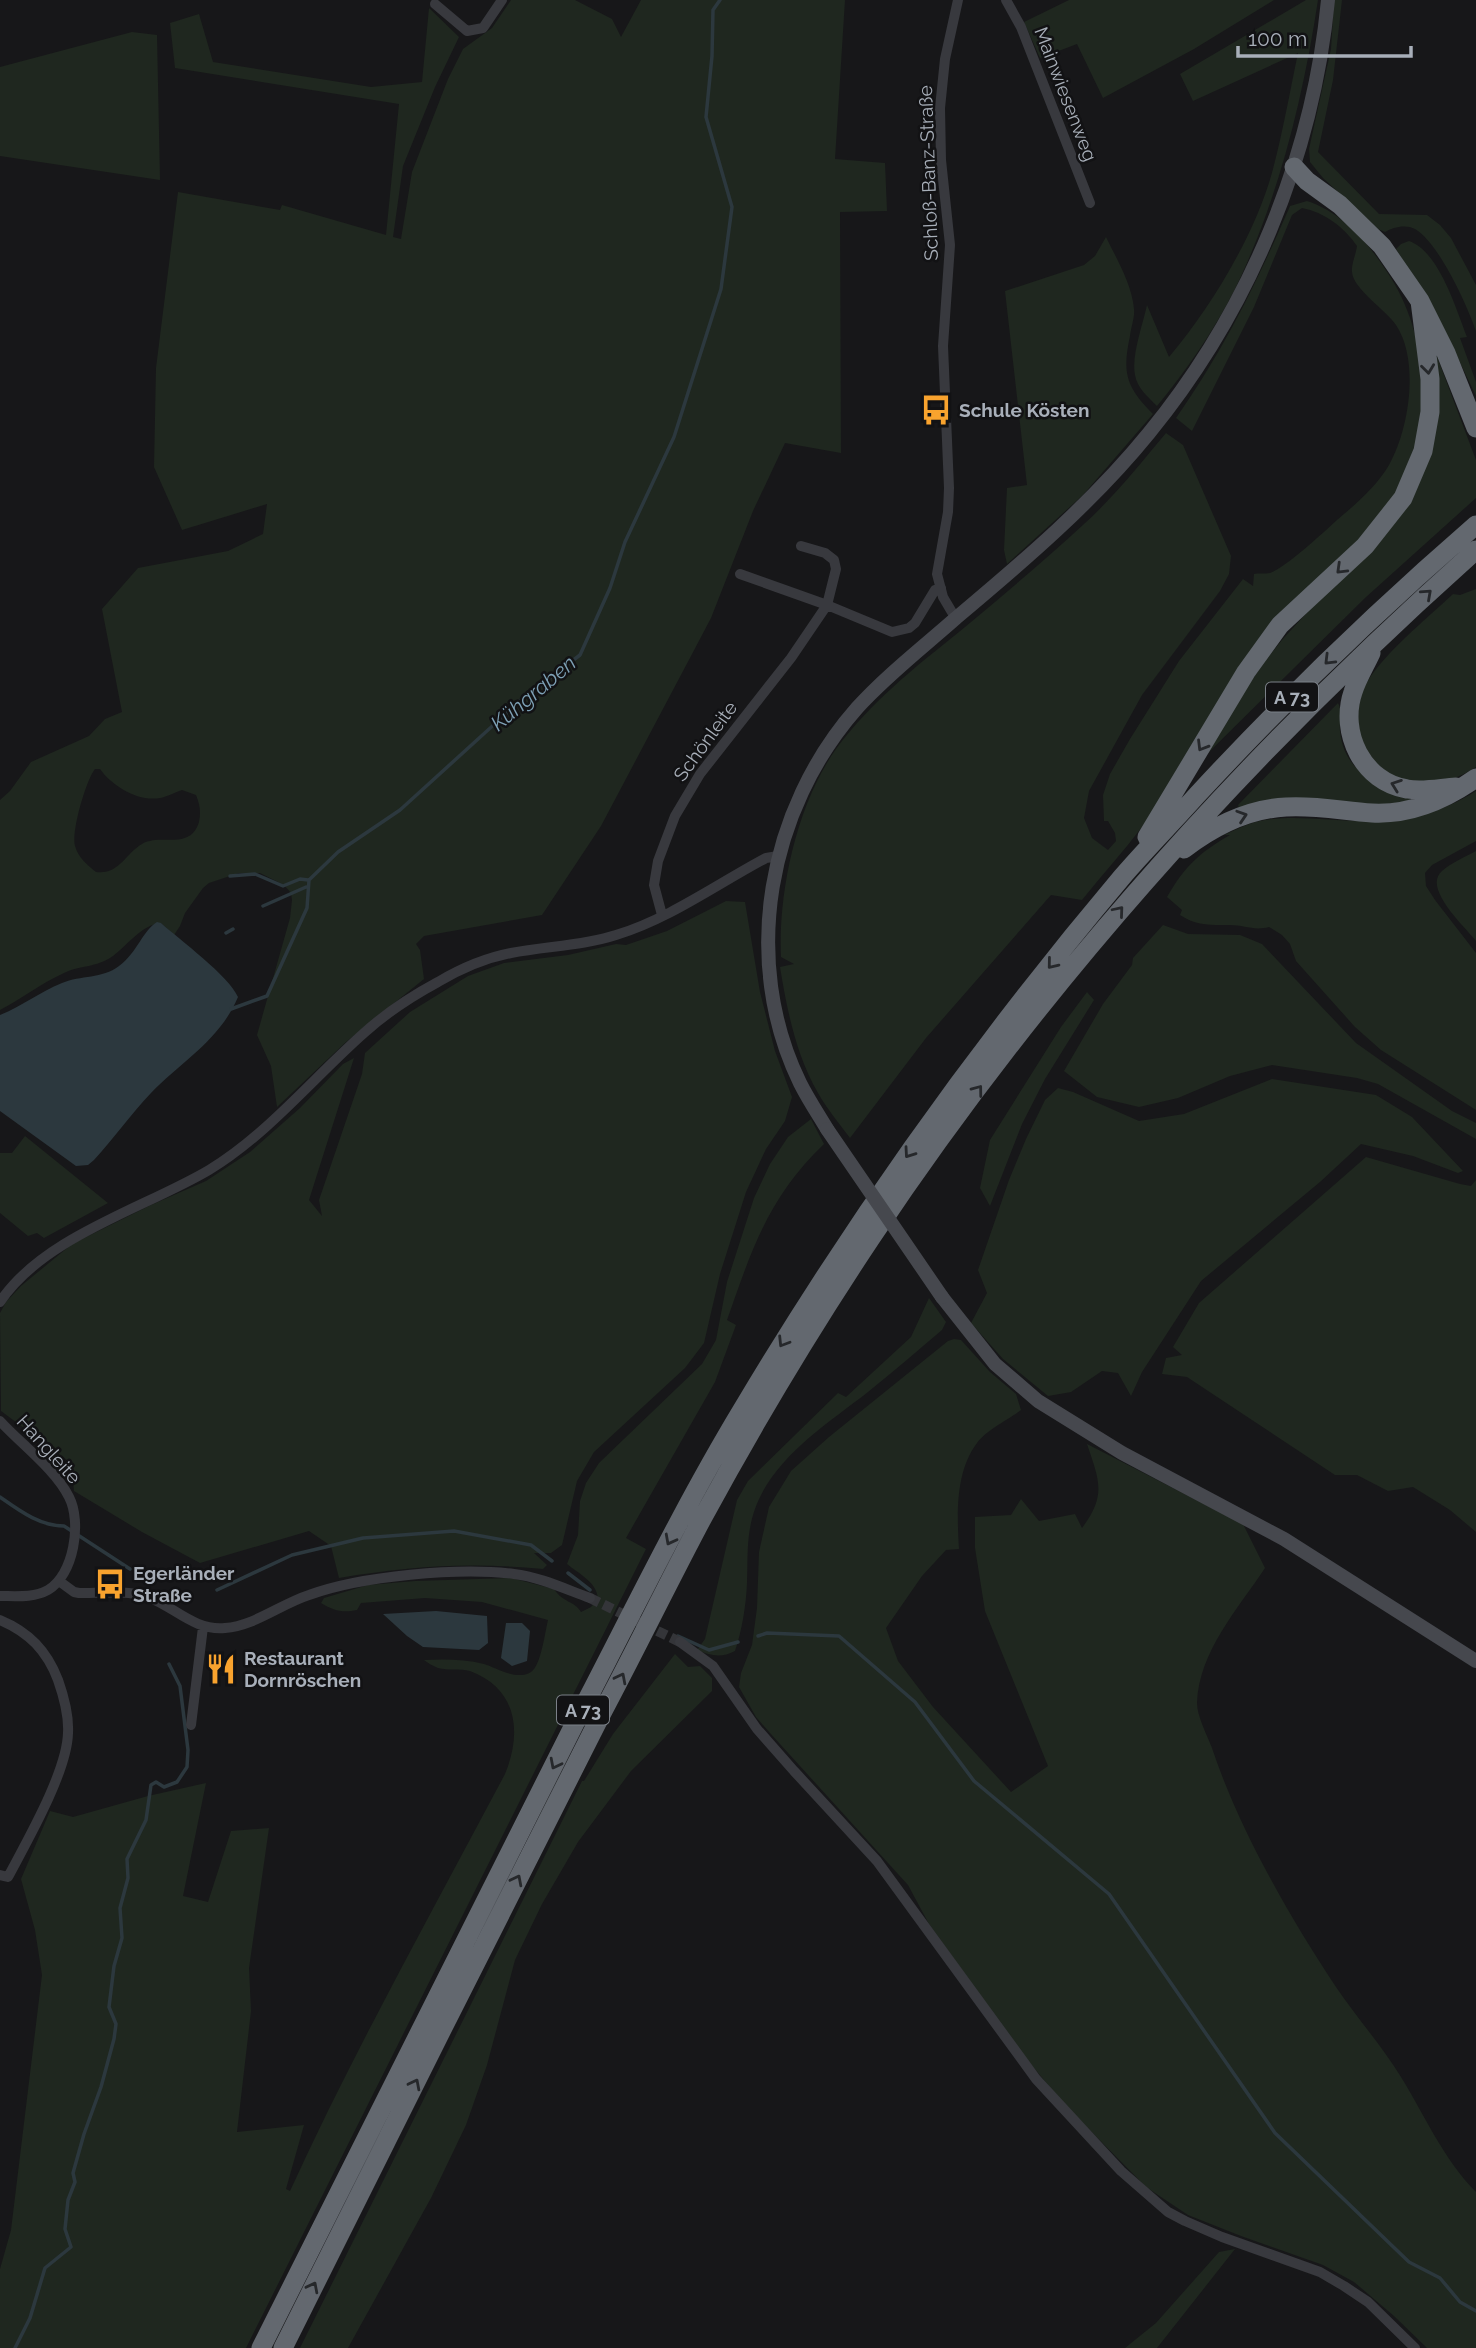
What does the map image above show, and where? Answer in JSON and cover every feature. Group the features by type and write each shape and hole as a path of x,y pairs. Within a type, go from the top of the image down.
{"highway":[{"path":"1294,167 1380,243 1420,301 1447,353 1475,423"},
{"path":"1126,873 1246,672 1280,625 1365,546 1402,498 1423,451 1430,412 1430,379 1420,301"},
{"name":"A 73","path":"261,2348 528,1815 657,1565 740,1413 857,1227 1000,1028 1126,873 1293,695 1472,528"},
{"name":"A 73","path":"283,2348 555,1804 702,1519 758,1420 871,1238 937,1144 1060,983 1145,880 1259,757 1378,639 1476,550"},
{"path":"1378,639 1353,692 1350,708 1349,724 1360,758 1369,770 1393,786 1421,790 1470,782"},
{"path":"1145,880 1216,827 1235,818 1287,807 1374,813 1402,811 1431,803 1470,782"}],"street":[{"path":"435,4 467,31 483,28 502,0"},
{"name":"Schloß-Banz-Straße","path":"942,593 937,574 949,488 943,346 950,245 941,160 940,108 944,59 958,0"},
{"name":"Mainwiesenweg","path":"1006,0 1021,27 1090,203"},
{"path":"1328,0 1316,85 1294,167 1253,271 1226,322 1179,394 1149,434 1111,476 1059,527 881,683 834,737 811,773 778,856 769,902 767,930 774,1005 800,1082 827,1129 942,1297 995,1364 1038,1401 1122,1453 1284,1539 1476,1661"},
{"name":"Schönleite","path":"662,915 654,885 658,861 675,816 700,774 791,658 827,605 836,569 834,560 825,553 801,546"},
{"path":"740,575 827,605 892,632 909,628 915,623 934,590 942,593 956,619"},
{"path":"0,1302 19,1280 63,1246 229,1158 256,1136 365,1032 437,982 470,965 509,953 612,937 641,927 766,858 778,856"},
{"name":"Hangleite","path":"0,1421 60,1483 71,1502 74,1538 67,1567 59,1581"},
{"path":"0,1596 41,1593 59,1581 79,1593 145,1596 204,1627 229,1628 327,1589 365,1581 433,1574 495,1573 533,1578 590,1598"},
{"path":"0,1620 33,1640 50,1661 65,1702 69,1735 48,1798 8,1877 0,1875"},
{"path":"191,1725 204,1627"},
{"path":"680,1642 713,1666 757,1729 877,1860 1035,2079 1121,2171 1168,2211 1185,2221 1320,2273 1344,2286 1368,2302 1415,2348"}],"shaded area":[{"path":"511,0 575,0 612,19 621,37 641,0 845,0 835,159 885,163 887,211 840,212 841,453 785,443 753,511 711,618 601,826 542,915 424,936 416,944 420,950 424,979 346,1042 277,1107 271,1066 257,1035 290,918 291,893 284,885 260,873 239,873 209,883 185,913 174,935 161,923 147,927 107,960 62,974 0,1010 0,800 31,762 89,736 105,719 122,712 102,609 138,568 228,551 263,534 267,504 182,530 154,467 156,368 178,192 280,210 282,205 386,235 399,104 175,68 170,23 199,14 213,62 371,87 422,82 429,8 459,37 435,87 403,166 393,237 401,239 412,172 448,79 463,49 492,28","holes":["95,769 100,769 118,787 143,798 165,797 182,790 196,795 200,815 195,831 182,839 142,844 116,867 96,872 78,854 74,839 80,806 91,775"]},
{"path":"1069,0 1274,0 1194,49 1103,98 1077,44 1040,58 1024,22"},
{"path":"1306,0 1318,0 1305,75 1287,149 1264,221 1250,257 1217,321 1189,365 1157,406 1138,384 1134,367 1147,305 1169,357 1216,292 1256,218 1273,169 1298,53 1193,101 1180,74"},
{"path":"1334,0 1342,0 1333,80 1318,152 1379,214 1427,215 1440,225 1451,238 1476,285 1476,331 1451,276 1424,236 1408,227 1385,232 1378,229 1323,178 1310,162 1309,149 1331,49"},
{"path":"132,32 157,35 160,180 0,156 0,67"},
{"path":"1307,201 1345,222 1375,254 1403,300 1412,323 1422,373 1422,398 1415,447 1400,487 1381,515 1325,580 1165,796 1082,900 1051,895 926,1038 850,1138 810,1078 789,1016 780,967 794,964 781,957 783,904 793,849 822,771 849,732 894,686 1095,514 1166,433 1183,445 1231,556 1229,574 1220,591 1142,695 1089,791 1084,818 1092,838 1108,850 1116,841 1108,821 1104,821 1103,795 1110,774 1179,661 1243,579 1253,586 1254,574 1270,573 1294,557 1365,495 1389,465 1402,433 1409,395 1408,357 1403,340 1396,325 1354,279 1352,269 1357,246 1352,239 1326,217 1302,208 1292,215 1254,307 1192,431 1176,418 1239,315 1290,206"},
{"path":"1106,237 1133,300 1134,315 1126,360 1128,379 1137,396 1153,414 1083,495 1007,564 1004,550 1007,488 1027,485 1005,291 1084,265 1095,256"},
{"path":"1409,241 1429,256 1452,297 1467,337 1460,338 1476,382 1476,396 1442,325 1396,249"},
{"path":"1436,354 1476,460 1476,498 1365,598 1205,756 1255,674 1282,640 1405,505"},
{"path":"1476,589 1476,767 1454,778 1431,783 1409,781 1390,774 1374,761 1363,743 1358,722 1361,696 1366,684 1387,656 1453,594 1460,595"},
{"path":"1338,703 1340,731 1348,757 1374,781 1411,801 1379,805 1239,808 1238,805"},
{"path":"1476,791 1476,841 1432,865 1425,873 1426,886 1476,953 1476,1110 1381,1050 1355,1027 1296,961 1290,944 1282,935 1269,927 1254,928 1192,921 1180,915 1182,910 1167,897 1180,877 1201,854 1230,835 1224,835 1249,824 1289,818 1363,821 1407,817 1450,805"},
{"path":"1476,851 1476,941 1447,907 1437,887 1437,878 1446,868"},
{"path":"726,901 745,902 760,992 775,1051 792,1097 785,1121 766,1149 746,1192 720,1274 704,1343 685,1368 594,1452 577,1481 562,1545 551,1553 534,1553 547,1565 543,1569 441,1566 339,1578 331,1546 309,1531 200,1563 74,1491 71,1463 1,1411 0,1313 21,1286 72,1244 206,1181 250,1152 300,1108 343,1064 354,1058 309,1200 322,1216 319,1200 362,1074 365,1053 410,1012 468,976 504,963 568,955 616,944 626,945 667,931"},
{"path":"157,922 215,969 238,997 211,1038 151,1093 94,1160 88,1165 76,1166 0,1111 0,1015 62,983 99,975 119,966"},
{"path":"1163,925 1188,934 1240,935 1262,944 1356,1043 1452,1111 1476,1123 1476,1139 1378,1084 1357,1078 1272,1065 1230,1076 1178,1098 1139,1107 1097,1097 1064,1071 1103,1004 1132,965 1133,958"},
{"path":"1087,992 1094,1000 1045,1079 1022,1124 990,1206 980,1188 990,1140 1061,1027"},
{"path":"1272,1079 1376,1095 1412,1117 1463,1171 1458,1173 1413,1156 1361,1144 1320,1182 1201,1281 1142,1372 1131,1396 1118,1373 1102,1371 1071,1392 1048,1396 1003,1359 971,1323 987,1293 978,1270 1009,1180 1045,1100 1058,1088 1139,1121 1184,1114"},
{"path":"811,1119 824,1144 789,1184 764,1226 727,1320 736,1325 715,1382 626,1538 646,1549 246,2348 0,2348 0,2269 11,2230 42,1975 35,1930 21,1879 50,1811 73,1817 206,1783 183,1896 208,1902 231,1831 269,1828 249,1968 251,2011 237,2132 304,2125 286,2189 290,2191 367,2033 505,1774 510,1759 514,1728 512,1714 498,1689 470,1671 438,1668 424,1660 469,1661 513,1674 525,1674 531,1672 537,1663 548,1620 482,1602 425,1598 361,1603 357,1610 347,1611 334,1610 321,1603 324,1598 368,1585 511,1578 554,1589 581,1612 591,1607 598,1599 597,1593 587,1579 567,1564 578,1535 580,1501 586,1483 599,1463 702,1364 716,1340 727,1282 754,1198 770,1164 788,1137"},
{"path":"25,1136 108,1203 44,1238 37,1233 28,1236 0,1213 0,1153 12,1153"},
{"path":"1366,1157 1460,1184 1471,1186 1476,1180 1476,1532 1450,1510 1413,1487 1388,1491 1357,1475 1335,1475 1187,1377 1162,1374 1166,1358 1182,1355 1173,1347 1199,1303"},
{"path":"929,1298 946,1322 942,1330 803,1443 774,1474 763,1491 750,1527 745,1609 735,1651 716,1655 697,1650 705,1639 737,1500 748,1481 838,1393 846,1397 911,1337"},
{"path":"961,1340 990,1372 1016,1394 1021,1410 986,1434 970,1454 959,1494 959,1549 946,1550 922,1576 886,1628 898,1661 933,1707 1011,1792 1048,1766 985,1611 975,1548 975,1517 1011,1515 1021,1499 1039,1521 1075,1514 1082,1528 1098,1496 1095,1468 1087,1444 1243,1524 1265,1568 1212,1648 1199,1684 1199,1714 1236,1809 1283,1902 1336,1987 1394,2066 1454,2166 1476,2192 1476,2348 1427,2348 1354,2282 1323,2265 1188,2215 1146,2187 1065,2105 1023,2055 929,1924 908,1885 756,1717 739,1687 741,1673 752,1645 757,1608 759,1552 769,1507 791,1471 829,1437 948,1341"},
{"path":"436,1611 487,1616 488,1643 479,1650 423,1647 383,1614"},
{"path":"506,1623 522,1623 530,1631 527,1661 512,1666 501,1658"},
{"path":"675,1654 688,1667 700,1666 712,1678 712,1691 631,1771 578,1842 542,1904 515,1960 487,2065 466,2125 431,2198 348,2348 300,2348 582,1781 613,1734"},
{"path":"1235,2249 1157,2348 1125,2348 1156,2323 1219,2252"}],"waterway":[{"name":"Kühgraben","path":"231,1009 267,996 307,908 309,880 338,852 400,810 521,700 580,655 610,588 625,542 674,437 721,289 732,207 706,117 713,10 720,0"},
{"path":"230,876 255,874 283,886 300,879 308,880"},
{"path":"263,906 306,887"},
{"path":"226,933 233,929"},
{"path":"0,1497 38,1521 64,1526 130,1569"},
{"path":"217,1590 292,1555 363,1538 454,1531 531,1545 552,1561"},
{"path":"568,1573 590,1590"},
{"path":"758,1636 767,1633 839,1636 915,1702 974,1781 1109,1894 1275,2133 1409,2262 1440,2278 1460,2302 1476,2311"},
{"path":"678,1636 709,1650 738,1642"},
{"path":"15,2348 30,2318 45,2268 71,2247 65,2229 68,2200 75,2182 73,2173 114,2039 116,2024 109,2007 114,1966 122,1938 120,1908 128,1878 127,1859 146,1820 151,1785 156,1782 164,1787 177,1782 187,1767 188,1750 180,1686 169,1664"}],"tunnel":[{"path":"590,1598 680,1642"}],"place":[{"name":"Schule Kösten","path":"936,410"},
{"name":"Egerländer Straße","path":"110,1584"},
{"name":"Restaurant Dornröschen","path":"221,1669"}]}
